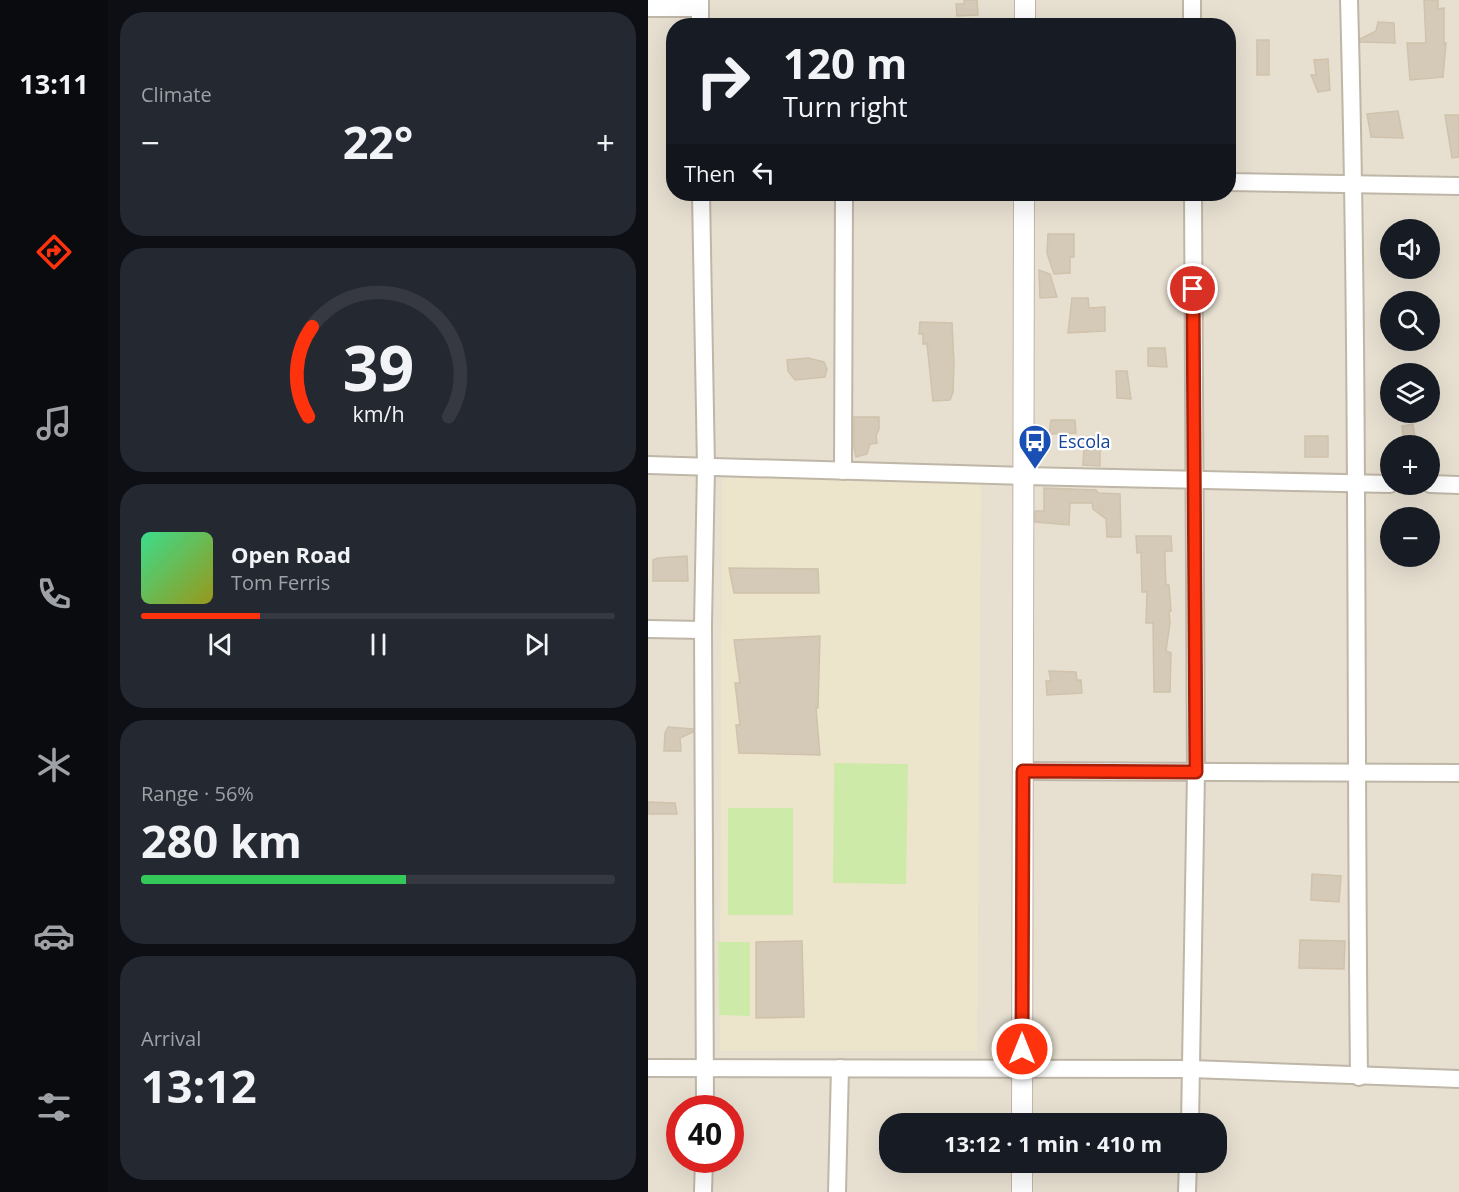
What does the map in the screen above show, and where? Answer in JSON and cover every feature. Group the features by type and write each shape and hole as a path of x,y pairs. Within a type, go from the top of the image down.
{"street":[{"path":"1025,0 1025,18"},
{"path":"1191,0 1192,18"},
{"path":"1349,0 1354,184 1355,772 1359,1077"},
{"path":"648,8 700,4"},
{"path":"1236,182 1459,186"},
{"path":"701,201 706,467 703,630 705,1095"},
{"path":"843,471 844,201"},
{"path":"1022,1113 1024,201"},
{"path":"1190,1113 1196,772 1193,201"},
{"path":"648,465 1380,484"},
{"path":"1440,484 1459,485"},
{"path":"648,629 703,630"},
{"path":"1023,771 1459,773"},
{"path":"648,1068 1192,1069 1459,1079"},
{"path":"837,1192 840,1068"},
{"path":"703,1192 704,1173"},
{"path":"1022,1173 1022,1192"},
{"path":"1187,1192 1188,1173"}],"shaded area":[{"path":"648,0 1459,0 1459,1192 648,1192"},
{"path":"722,478 981,480 977,1051 720,1051"}],"green space":[{"path":"834,763 908,764 906,884 833,883"},
{"path":"728,808 793,808 793,915 728,915"},
{"path":"718,942 750,942 750,1016 719,1015"}],"building":[{"path":"964,0 977,0 978,15 957,16 956,4 964,4"},
{"path":"1424,0 1438,0 1438,9 1444,8 1444,44 1446,43 1443,77 1410,80 1407,43 1426,43"},
{"path":"1378,22 1394,23 1395,43 1360,42 1360,39 1376,31"},
{"path":"1257,40 1269,40 1269,75 1257,75"},
{"path":"1328,59 1330,90 1318,92 1311,75 1316,75 1314,60"},
{"path":"1398,111 1403,138 1371,137 1367,114"},
{"path":"1445,115 1459,115 1459,157 1452,158"},
{"path":"1048,234 1074,234 1074,257 1070,257 1070,273 1054,274 1047,253"},
{"path":"1039,270 1050,274 1057,297 1040,298"},
{"path":"1072,298 1088,298 1089,308 1105,307 1105,331 1068,333"},
{"path":"920,322 952,323 954,363 953,392 950,400 933,401 927,344 923,344 923,334 919,334"},
{"path":"1148,348 1165,348 1167,367 1148,366"},
{"path":"808,358 824,362 827,369 825,377 795,380 788,371 787,360"},
{"path":"1116,371 1127,371 1131,399 1117,398"},
{"path":"854,417 879,417 877,443 870,444 867,454 856,457 854,448"},
{"path":"1051,420 1075,420 1076,433 1049,434"},
{"path":"1413,424 1414,435 1403,435 1402,426"},
{"path":"1305,436 1328,436 1328,457 1305,457"},
{"path":"1084,445 1100,445 1100,466 1083,465"},
{"path":"1044,488 1096,490 1098,493 1120,494 1121,537 1107,537 1106,519 1093,509 1092,503 1070,503 1069,525 1035,522 1035,511 1044,511"},
{"path":"1136,536 1171,536 1172,551 1165,551 1166,585 1169,585 1171,611 1169,611 1170,623 1166,651 1171,653 1170,692 1154,692 1153,623 1146,623 1147,592 1142,592 1141,552 1137,553"},
{"path":"687,556 688,581 653,581 653,560"},
{"path":"729,568 818,569 819,593 734,593"},
{"path":"820,636 818,708 816,708 820,755 739,753 736,725 740,725 735,683 740,683 734,640"},
{"path":"1049,671 1076,672 1077,680 1081,680 1082,693 1047,695 1046,681 1051,681"},
{"path":"668,727 693,729 693,732 680,738 681,751 664,751 665,733"},
{"path":"648,802 675,803 677,814 648,814"},
{"path":"1312,874 1341,876 1339,902 1311,900"},
{"path":"1300,940 1345,941 1344,969 1299,968"},
{"path":"802,941 804,1017 756,1018 756,942"}],"place":[{"name":"Escola","path":"1035,470"}],"route":[{"path":"1022,1049 1023,771 1196,772 1193,289"}]}
